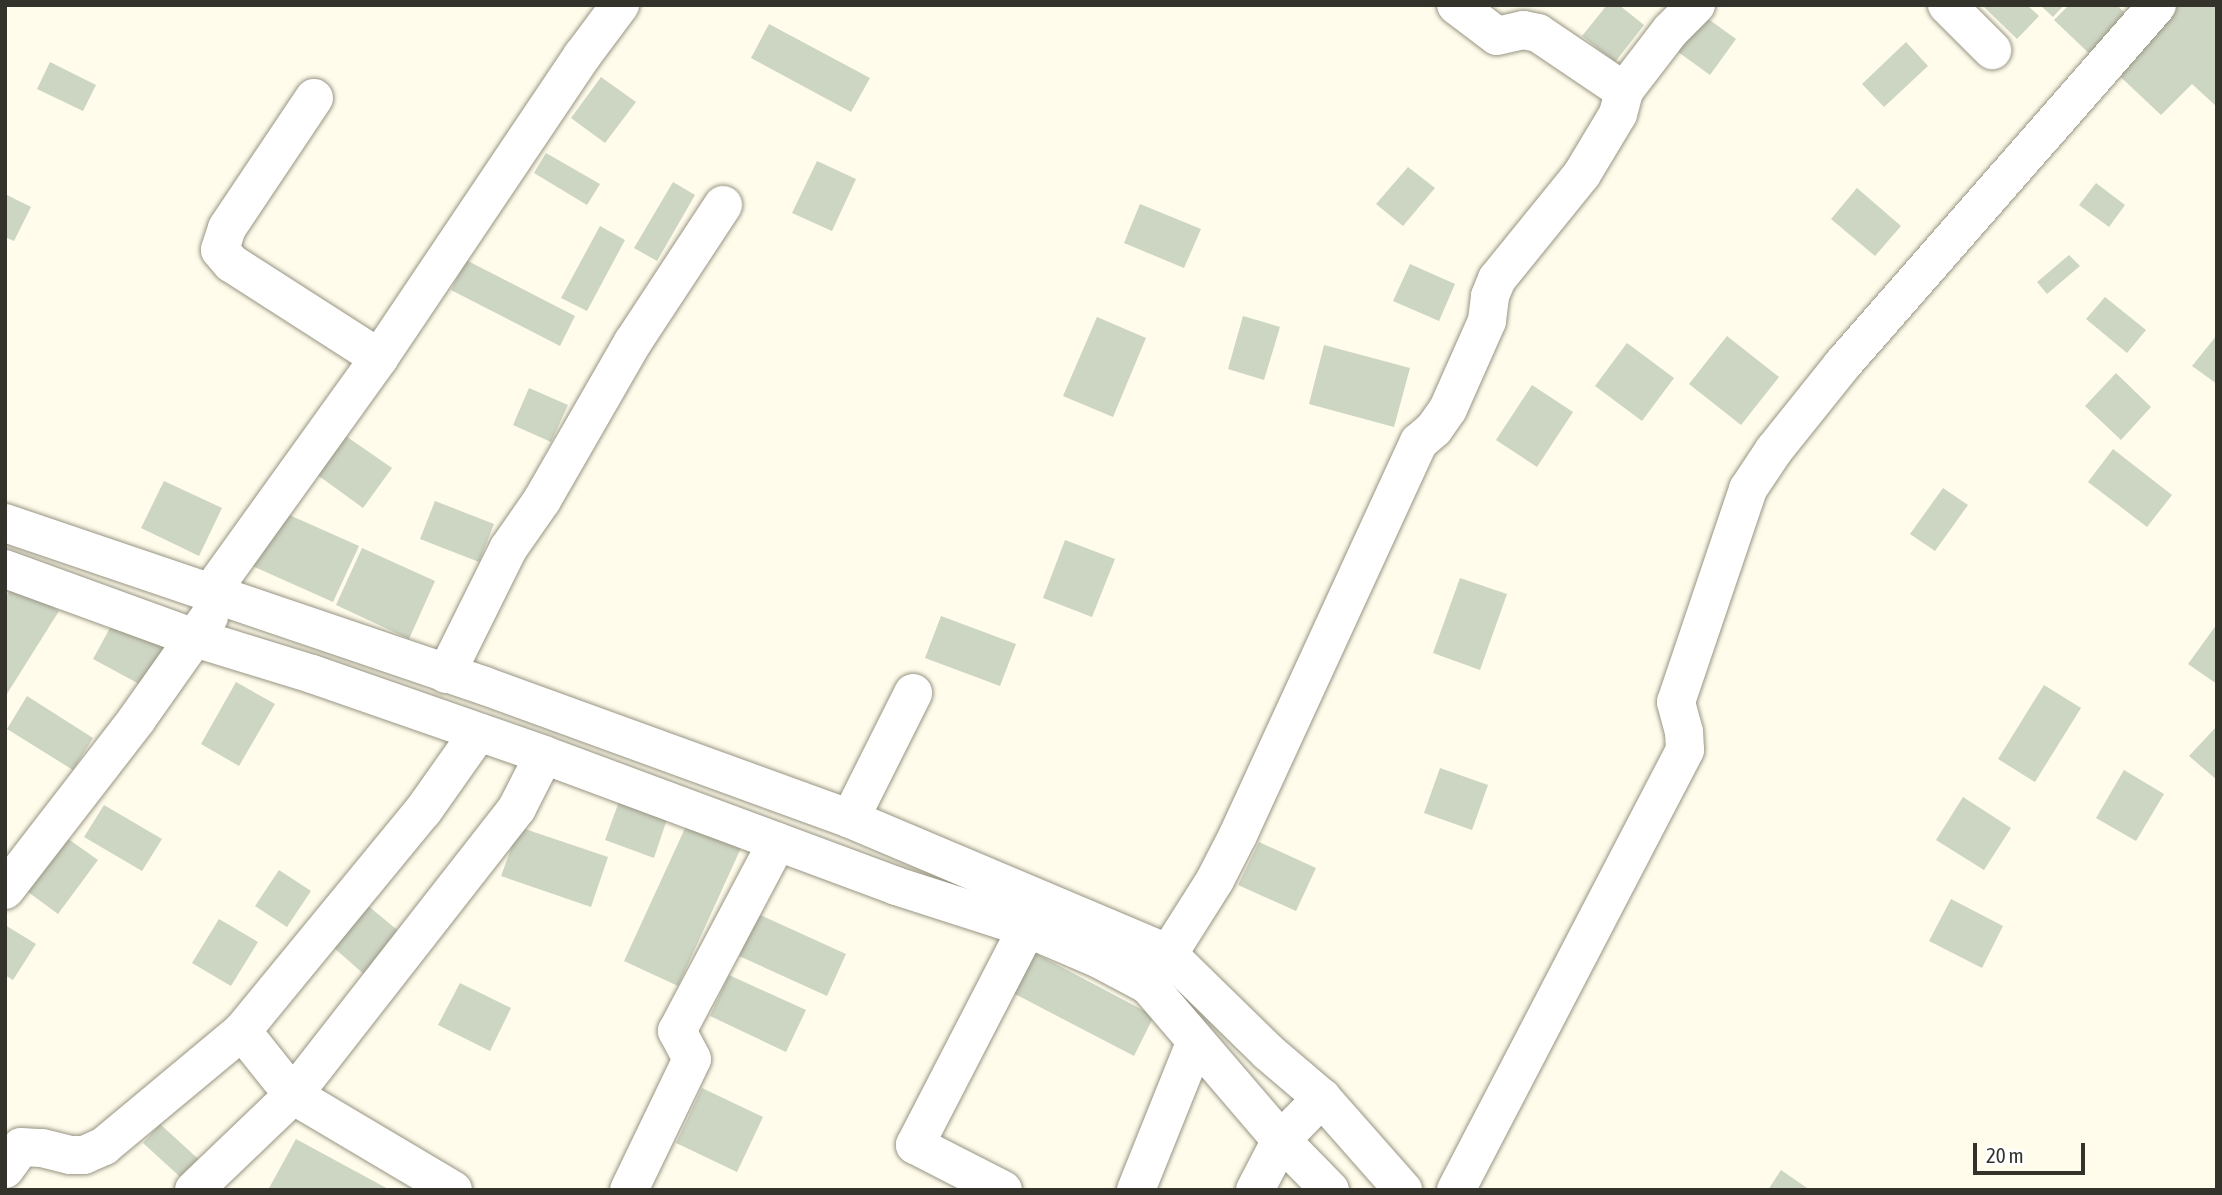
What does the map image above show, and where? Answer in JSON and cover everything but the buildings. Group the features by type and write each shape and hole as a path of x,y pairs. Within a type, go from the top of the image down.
{"street":[{"path":"5,890 209,612 582,56 621,5"},
{"path":"1456,5 1497,36 1522,30 1538,33 1624,91"},
{"path":"1158,969 1215,880 1238,835 1419,442 1434,429 1448,409 1487,321 1490,296 1497,279 1582,174 1618,114 1624,91 1670,31 1696,5"},
{"path":"1947,5 1992,50"},
{"path":"1456,1190 1685,750 1686,740 1676,702 1748,489 1774,450 1842,365 2157,5"},
{"path":"314,98 227,228 220,250 231,263 379,358"},
{"path":"446,674 508,549 542,500 633,342 723,205"},
{"path":"5,523 209,612 312,674 544,755 895,886 1027,928 1099,959 1158,969"},
{"path":"5,569 209,612 446,674 850,819 1158,969 1268,1052 1322,1098 1403,1190"},
{"path":"850,819 913,694"},
{"path":"5,1169 21,1147 84,1155 104,1146 242,1031 423,811 478,733"},
{"path":"194,1190 293,1095 517,808 544,755"},
{"path":"629,1190 692,1059 677,1031 777,842"},
{"path":"1003,1190 915,1145 1027,928"},
{"path":"1158,969 1195,1042 1280,1140 1330,1190"},
{"path":"242,1031 293,1095 453,1190"},
{"path":"1136,1190 1195,1042"},
{"path":"1255,1190 1280,1140 1322,1098"}]}
